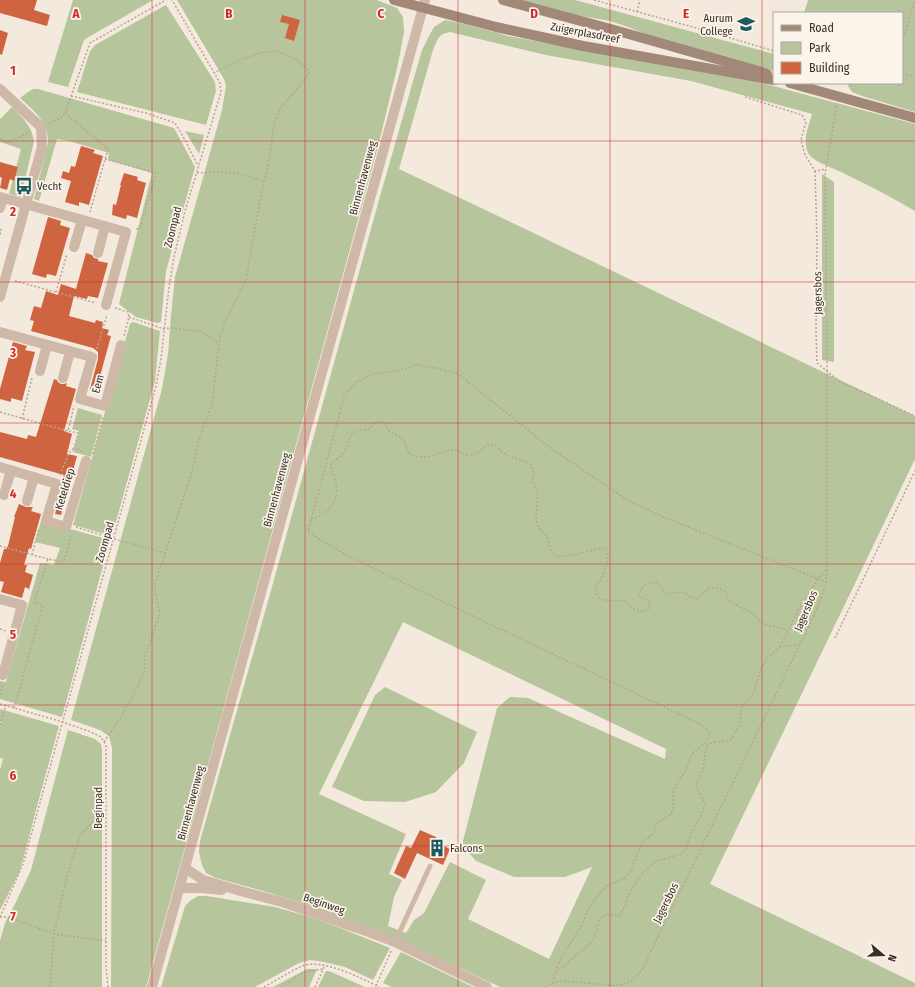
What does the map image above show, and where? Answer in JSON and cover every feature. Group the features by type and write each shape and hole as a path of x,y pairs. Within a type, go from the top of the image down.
{"main road":[{"name":"Zuigerplasdreef","path":"394,0 424,4 496,27 584,46 773,79"},
{"name":"Zuigerplasdreef","path":"503,0 755,70 773,79"},
{"path":"794,84 915,118"}],"street":[{"name":"Binnenhavenweg","path":"152,987 424,4"},
{"path":"0,88 41,127 42,147 0,297"},
{"path":"1,201 26,204 126,232 108,306"},
{"path":"74,247 84,220"},
{"path":"98,253 105,226"},
{"name":"Eem","path":"0,332 92,358 80,399 104,406 121,345"},
{"path":"40,371 47,345"},
{"path":"63,378 70,352"},
{"name":"Keteldiep","path":"0,467 57,484 46,521 66,527 70,525 86,462"},
{"path":"4,495 11,470"},
{"path":"27,502 34,477"},
{"path":"0,600 22,605 2,675"},
{"name":"Beginweg","path":"185,868 203,880 282,902 395,942 487,987"},
{"name":"Beginweg","path":"180,888 202,888 244,892"}],"lane":[{"path":"395,942 430,866"}],"path":[{"path":"0,139 9,142 61,118 65,113 90,43 166,0"},
{"name":"Zoompad","path":"0,917 23,864 156,386 162,358 164,329 174,257 185,212 220,92 220,83 172,0"},
{"path":"594,0 773,51"},
{"path":"637,12 640,0"},
{"path":"903,39 915,0"},
{"path":"0,704 63,722 91,732 101,737 104,742 121,717 145,669 144,659 160,614 154,587 191,474 199,439 212,404 219,343 225,321 246,281 261,194 269,161 274,122 282,106 308,76 309,71 296,58 276,51 263,52 240,60 214,73"},
{"path":"903,74 915,77"},
{"path":"71,96 146,114 174,123 185,140 198,166"},
{"path":"745,97 802,115 806,122 801,140 805,155 815,171 817,242 817,363 838,381 915,416"},
{"name":"Jagersbos","path":"545,987 553,983 561,982 610,985 621,984 630,981 637,976 643,968 822,597 826,582 827,570 826,169 834,128 835,111 840,97"},
{"path":"65,113 108,149 84,220"},
{"path":"105,159 156,173 140,228 126,232"},
{"path":"815,171 826,169"},
{"path":"197,174 212,172 236,174 264,181"},
{"path":"0,229 0,235"},
{"path":"56,292 69,248 74,247"},
{"path":"5,278 128,312 129,317 121,345"},
{"path":"92,358 96,352 108,306"},
{"path":"129,317 164,329 171,328 202,332 219,343"},
{"path":"555,973 590,944 598,929 598,922 604,915 610,914 619,916 626,904 628,896 641,876 649,867 656,861 681,854 686,849 691,833 705,805 696,785 703,769 710,733 702,725 410,586 322,541 308,531 344,397 356,382 374,374 400,370 416,365 436,368 458,374 549,447 627,500 666,518 826,582"},
{"path":"22,419 34,373 40,371"},
{"name":"Eem","path":"68,431 75,405 80,399"},
{"path":"74,448 81,451 86,462 91,463 102,421 104,406"},
{"path":"0,412 78,433 74,448 69,453 57,484"},
{"path":"311,519 318,517 326,511 337,497 337,483 330,467 344,452 350,436 355,431 362,429 368,430 376,422 380,421 385,424 391,432 399,436 403,440 407,451 413,456 431,457 440,453 455,450 467,456 477,454 485,446 490,444 499,447 506,455 532,465 534,474 532,482 538,496 536,515 537,523 540,530 547,538 552,554 557,556 570,555 598,548 603,548 606,550 608,559 600,580 595,588 596,594 599,598 608,601 625,600 633,609 644,612 649,608 650,602 640,597 639,594 642,587 652,582 660,585 662,591 666,594 683,592 690,597 697,599 710,588 717,588 725,591 730,602 754,614 760,622 788,630"},
{"path":"835,638 915,471"},
{"name":"Keteldiep","path":"32,555 40,525 46,521"},
{"path":"0,546 64,562 70,525 165,553"},
{"path":"14,708 43,605 34,603 48,559"},
{"path":"553,983 562,955 581,927 594,900 606,886 625,878 630,872 642,842 651,836 654,832 656,824 670,815 673,809 674,789 678,780 685,772 692,754 707,743 728,741 732,738 740,723 740,712 744,703 754,692 761,668 766,660 780,647 802,603 818,578 827,570"},
{"path":"780,647 800,645"},
{"path":"0,725 6,705"},
{"name":"Beginpad","path":"104,742 106,745 106,968 108,987"},
{"path":"50,987 54,934 67,877 80,836 102,811"},
{"path":"0,917 13,919 54,934 106,941"},
{"path":"376,986 395,942"},
{"path":"264,987 304,965 316,964 325,965 379,987"},
{"path":"315,987 325,965"},
{"path":"281,987 305,972 323,969"}],"green space":[{"path":"73,0 153,0 84,40 68,87 48,82"},
{"path":"177,0 377,0 397,8 403,17 404,32 398,64 378,147 146,987 111,987 112,748 109,736 100,730 71,720 162,389 168,354 175,277 222,110 226,86 224,79"},
{"path":"520,0 575,0 773,54 773,71 650,36 610,21 570,14"},
{"path":"808,0 915,0 915,112 862,96 852,92 848,86 849,84 903,84 903,12 804,12"},
{"path":"166,5 215,82 216,91 206,125 77,92 90,51 95,45"},
{"path":"445,20 508,36 751,80 915,124 915,211 873,188 814,159 807,151 806,145 807,132 812,114 691,81 546,55 450,32 443,34 437,40 433,50 399,169 915,416 915,459 710,884 915,983 915,987 500,987 428,953 354,923 304,904 216,878 206,873 202,865 199,852 200,841 422,50 434,27","holes":["403,622 666,749 665,759 528,698 510,697 497,708 462,845 476,861 514,877 565,877 592,867 549,959 468,919 486,880 450,862 424,913 414,920 406,933 388,926 394,897 402,880 389,874 406,834 319,794"]},
{"path":"33,89 38,89 174,128 195,167 166,271 161,322 157,323 136,317 119,304 152,173 108,160 109,153 57,139 39,201 34,199 48,143 46,129 40,118 20,98"},
{"path":"12,107 29,126 34,141 21,197 9,194 21,149 0,142 0,119"},
{"path":"185,131 204,135 199,154"},
{"path":"822,174 834,182 834,362 822,360"},
{"path":"133,322 160,331 155,381 112,536 73,525 130,324"},
{"path":"78,408 102,415 91,457 73,452 79,431 72,429"},
{"path":"41,521 110,540 62,717 0,699 0,681 6,682 40,563 54,565 60,548 35,542"},
{"path":"385,687 477,732 464,763 436,792 405,802 364,801 332,787 375,695"},
{"path":"0,709 59,726 19,873 0,910 0,770 3,759 0,758"},
{"path":"68,730 95,739 101,744 102,751 102,987 0,987 0,941 5,923 31,870"},
{"path":"198,896 207,896 275,907 310,917 390,948 373,980 345,967 310,960 299,963 255,987 161,987 185,906"},
{"path":"401,952 473,987 392,987 383,983"},
{"path":"307,969 317,969 309,987 273,987"},
{"path":"326,971 329,971 365,987 318,987"}],"building":[{"path":"0,0 37,0 34,10 50,15 47,26 0,13"},
{"path":"282,15 300,20 294,41 285,38 289,24 280,22"},
{"path":"0,30 8,33 2,55 0,54"},
{"path":"81,146 95,150 93,153 103,156 89,205 79,202 79,206 65,202 71,181 61,178 63,171 69,173 71,166 75,167"},
{"path":"0,162 18,167 14,181 10,179 7,190 0,188 2,178 0,177"},
{"path":"124,173 138,177 137,180 146,183 137,218 127,215 126,219 112,215 113,204 116,205"},
{"path":"48,217 61,221 60,225 70,228 56,276 47,274 46,278 32,274"},
{"path":"86,253 98,259 98,261 108,263 98,298 88,296 87,299 74,296 69,316 95,323 96,320 103,322 102,328 109,330 107,335 111,336 96,391 90,389 98,359 98,352 93,348 31,331 34,321 30,320 34,306 41,308 46,291 58,295 61,284 76,289"},
{"path":"13,342 27,346 25,350 35,352 22,401 11,398 11,402 0,399 0,389"},
{"path":"54,379 61,384 67,383 66,386 76,389 64,431 72,434 67,454 77,456 61,515 55,514 63,486 62,480 64,475 0,457 0,432 27,439 28,435 36,437"},
{"path":"19,504 26,507 33,507 31,511 41,514 31,549 29,548 24,565 27,565 25,572 33,575 29,589 25,587 22,598 1,592 4,582 0,581 0,563 4,549 8,546 14,517"},
{"path":"420,830 436,837 438,843 450,849 443,865 417,853 405,879 394,873 406,846 411,848"}],"place":[{"name":"Aurum College","path":"746,24"},
{"name":"Vecht","path":"24,186"},
{"name":"Falcons","path":"437,848"}]}
